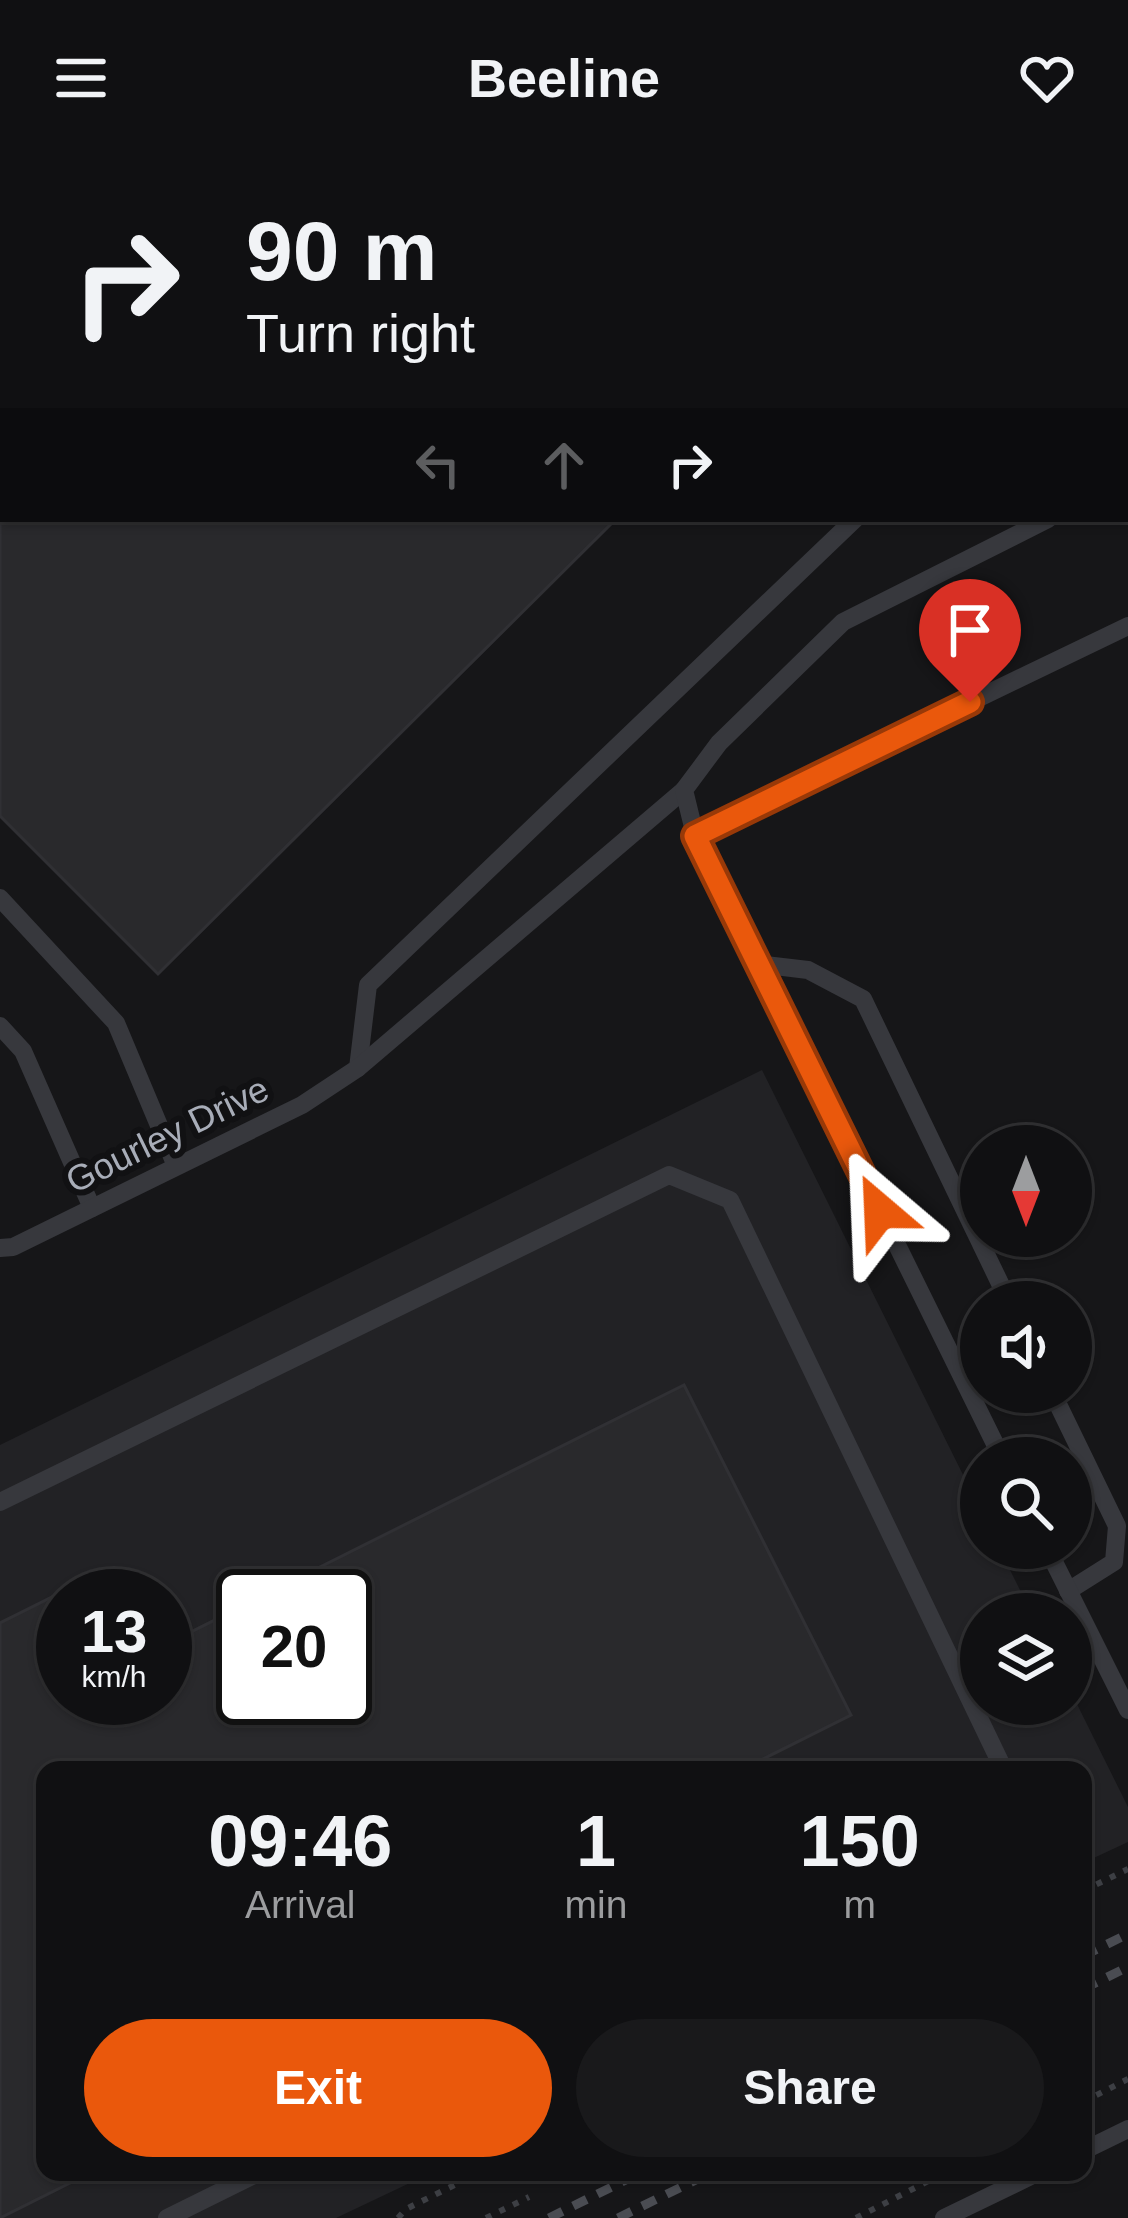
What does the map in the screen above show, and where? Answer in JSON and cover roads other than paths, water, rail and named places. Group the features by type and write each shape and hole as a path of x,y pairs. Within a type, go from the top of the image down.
{"lane":[{"path":"358,1068 368,986 852,522"},
{"name":"Gourley Drive","path":"0,1249 302,1105 358,1068 684,790 719,743 843,622 1042,522"},
{"path":"695,836 1128,626"},
{"path":"684,790 695,836 992,1437"},
{"path":"0,898 116,1023 176,1166"},
{"path":"758,964 808,970 863,999 999,1281"},
{"path":"0,1027 23,1052 92,1208"},
{"path":"0,1502 669,1175 730,1200 1000,1761"},
{"path":"1062,1413 1117,1526 1114,1562 1068,1591"},
{"path":"1057,1569 1128,1710"},
{"path":"1092,2147 1128,2129"},
{"path":"166,2218 242,2181"},
{"path":"944,2218 1021,2181"}],"railway":[{"path":"1092,1952 1128,1934"},
{"path":"1092,1985 1128,1967"},
{"path":"549,2218 624,2181"},
{"path":"618,2218 694,2181"}]}
